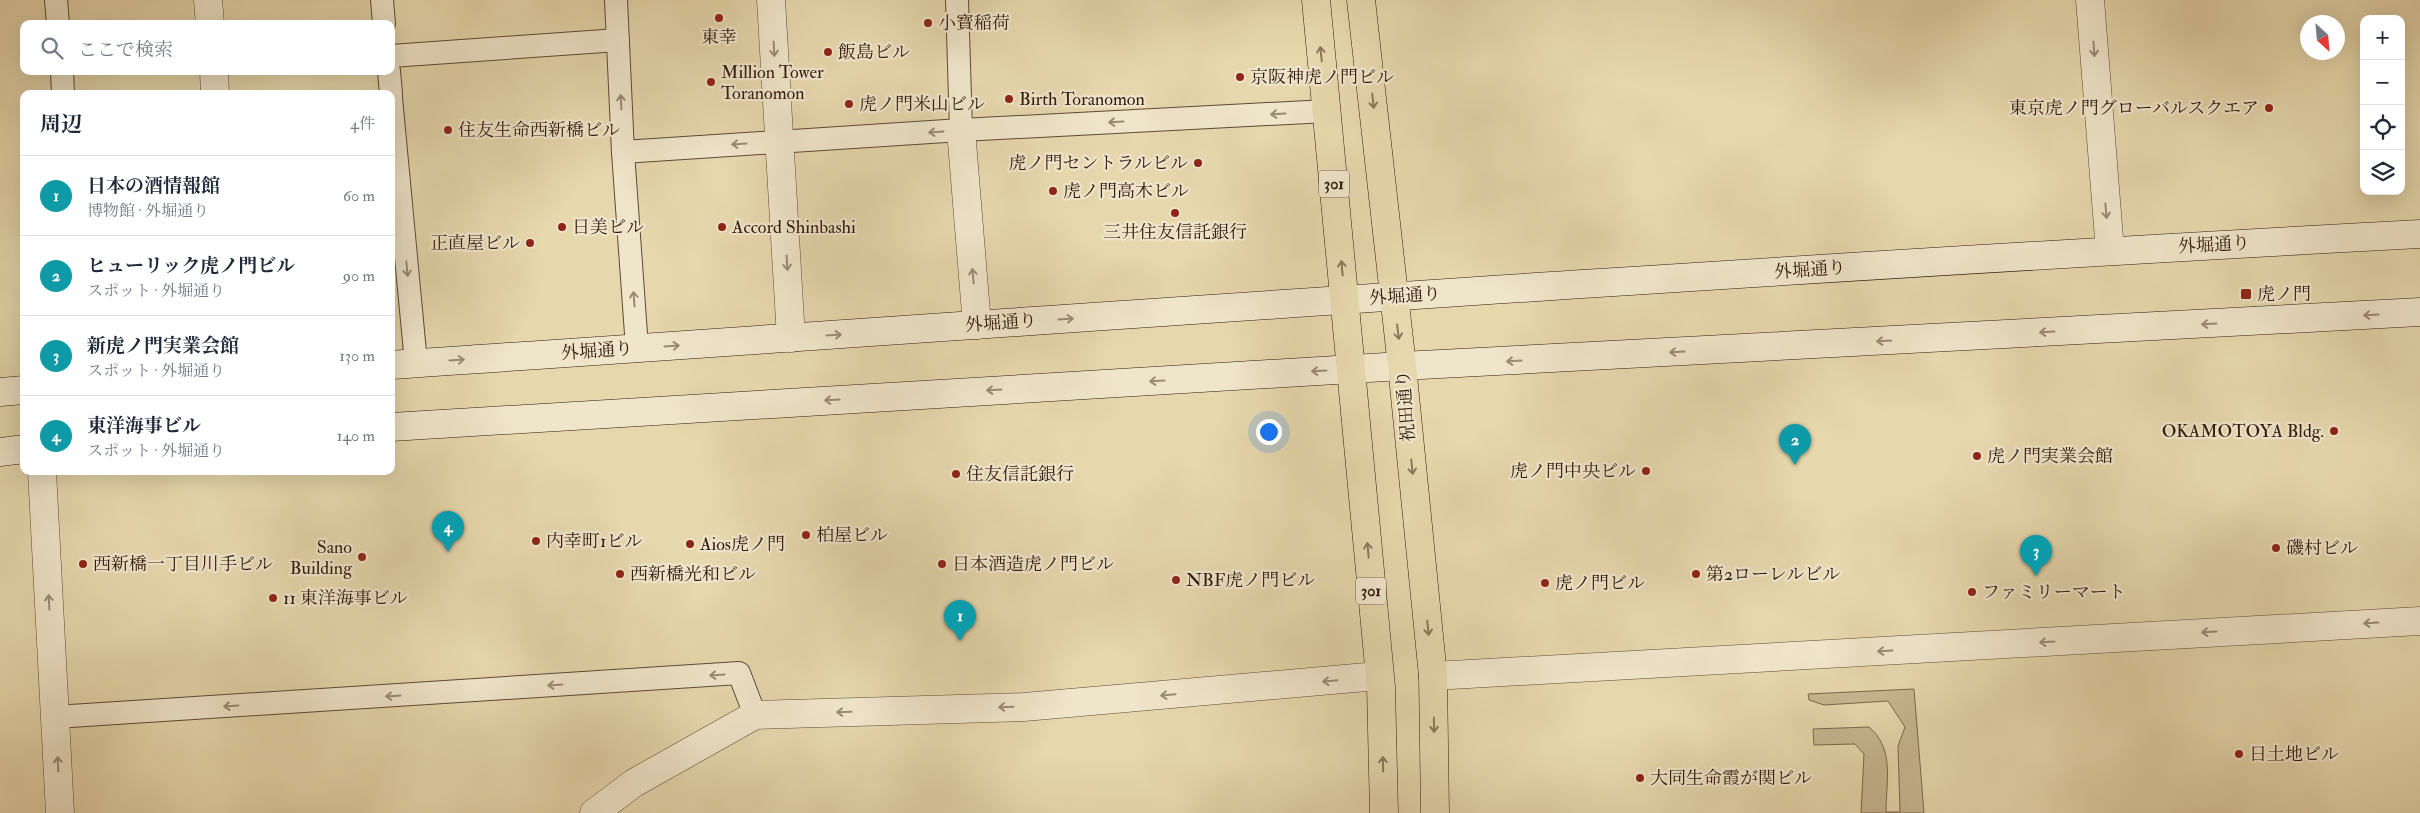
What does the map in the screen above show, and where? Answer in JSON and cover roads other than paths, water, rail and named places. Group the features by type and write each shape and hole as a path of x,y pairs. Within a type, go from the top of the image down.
{"main road":[{"path":"208,0 210,20"},
{"path":"771,0 791,338"},
{"name":"301","path":"1316,0 1378,676 1381,687 1384,813"},
{"name":"祝田通り","path":"1361,0 1402,366 1433,676 1435,813"},
{"path":"2090,0 2110,251"},
{"path":"214,75 215,90"},
{"path":"962,130 977,325"},
{"name":"外堀通り","path":"404,364 1344,301 1394,296 2110,251 2420,234"},
{"path":"395,427 1402,366 2420,312"},
{"path":"0,392 20,390"},
{"path":"0,452 20,450"},
{"path":"42,475 60,813"},
{"path":"1433,676 2420,621"},
{"path":"594,813 634,783 755,715 1024,706 1378,676"}],"lane":[{"path":"56,0 58,20"},
{"path":"382,0 384,20"},
{"path":"616,0 623,152 637,348"},
{"path":"957,0 962,130"},
{"path":"395,56 618,40"},
{"path":"62,75 63,90"},
{"path":"389,75 391,90"},
{"path":"623,152 962,130 1327,111"},
{"path":"395,180 404,364"},
{"path":"55,717 739,674 755,715"}],"place":[{"name":"東幸","path":"719,18"},
{"name":"小寳稲荷","path":"928,23"},
{"name":"飯島ビル","path":"828,52"},
{"name":"京阪神虎ノ門ビル","path":"1240,77"},
{"name":"Million Tower Toranomon","path":"711,82"},
{"name":"Birth Toranomon","path":"1009,99"},
{"name":"虎ノ門米山ビル","path":"849,104"},
{"name":"東京虎ノ門グローバルスクエア","path":"2269,108"},
{"name":"住友生命西新橋ビル","path":"448,130"},
{"name":"虎ノ門セントラルビル","path":"1198,163"},
{"name":"虎ノ門高木ビル","path":"1053,191"},
{"name":"三井住友信託銀行","path":"1175,213"},
{"name":"日美ビル","path":"562,227"},
{"name":"Accord Shinbashi","path":"722,227"},
{"name":"正直屋ビル","path":"530,243"},
{"name":"虎ノ門","path":"2246,294"},
{"name":"OKAMOTOYA Bldg.","path":"2334,431"},
{"name":"虎ノ門実業会館","path":"1977,456"},
{"name":"ヒューリック虎ノ門ビル","path":"1795,465"},
{"name":"虎ノ門中央ビル","path":"1646,471"},
{"name":"住友信託銀行","path":"956,474"},
{"name":"柏屋ビル","path":"806,535"},
{"name":"内幸町1ビル","path":"536,541"},
{"name":"Aios虎ノ門","path":"690,544"},
{"name":"磯村ビル","path":"2276,548"},
{"name":"東洋海事ビル","path":"448,552"},
{"name":"Sano Building","path":"362,557"},
{"name":"西新橋一丁目川手ビル","path":"83,564"},
{"name":"日本酒造虎ノ門ビル","path":"942,564"},
{"name":"西新橋光和ビル","path":"620,574"},
{"name":"第2ローレルビル","path":"1696,574"},
{"name":"新虎ノ門実業会館","path":"2036,576"},
{"name":"NBF虎ノ門ビル","path":"1176,580"},
{"name":"虎ノ門ビル","path":"1545,583"},
{"name":"ファミリーマート","path":"1972,592"},
{"name":"11 東洋海事ビル","path":"273,598"},
{"name":"日本の酒情報館","path":"960,641"},
{"name":"日土地ビル","path":"2239,754"},
{"name":"大同生命霞が関ビル","path":"1640,778"}]}
